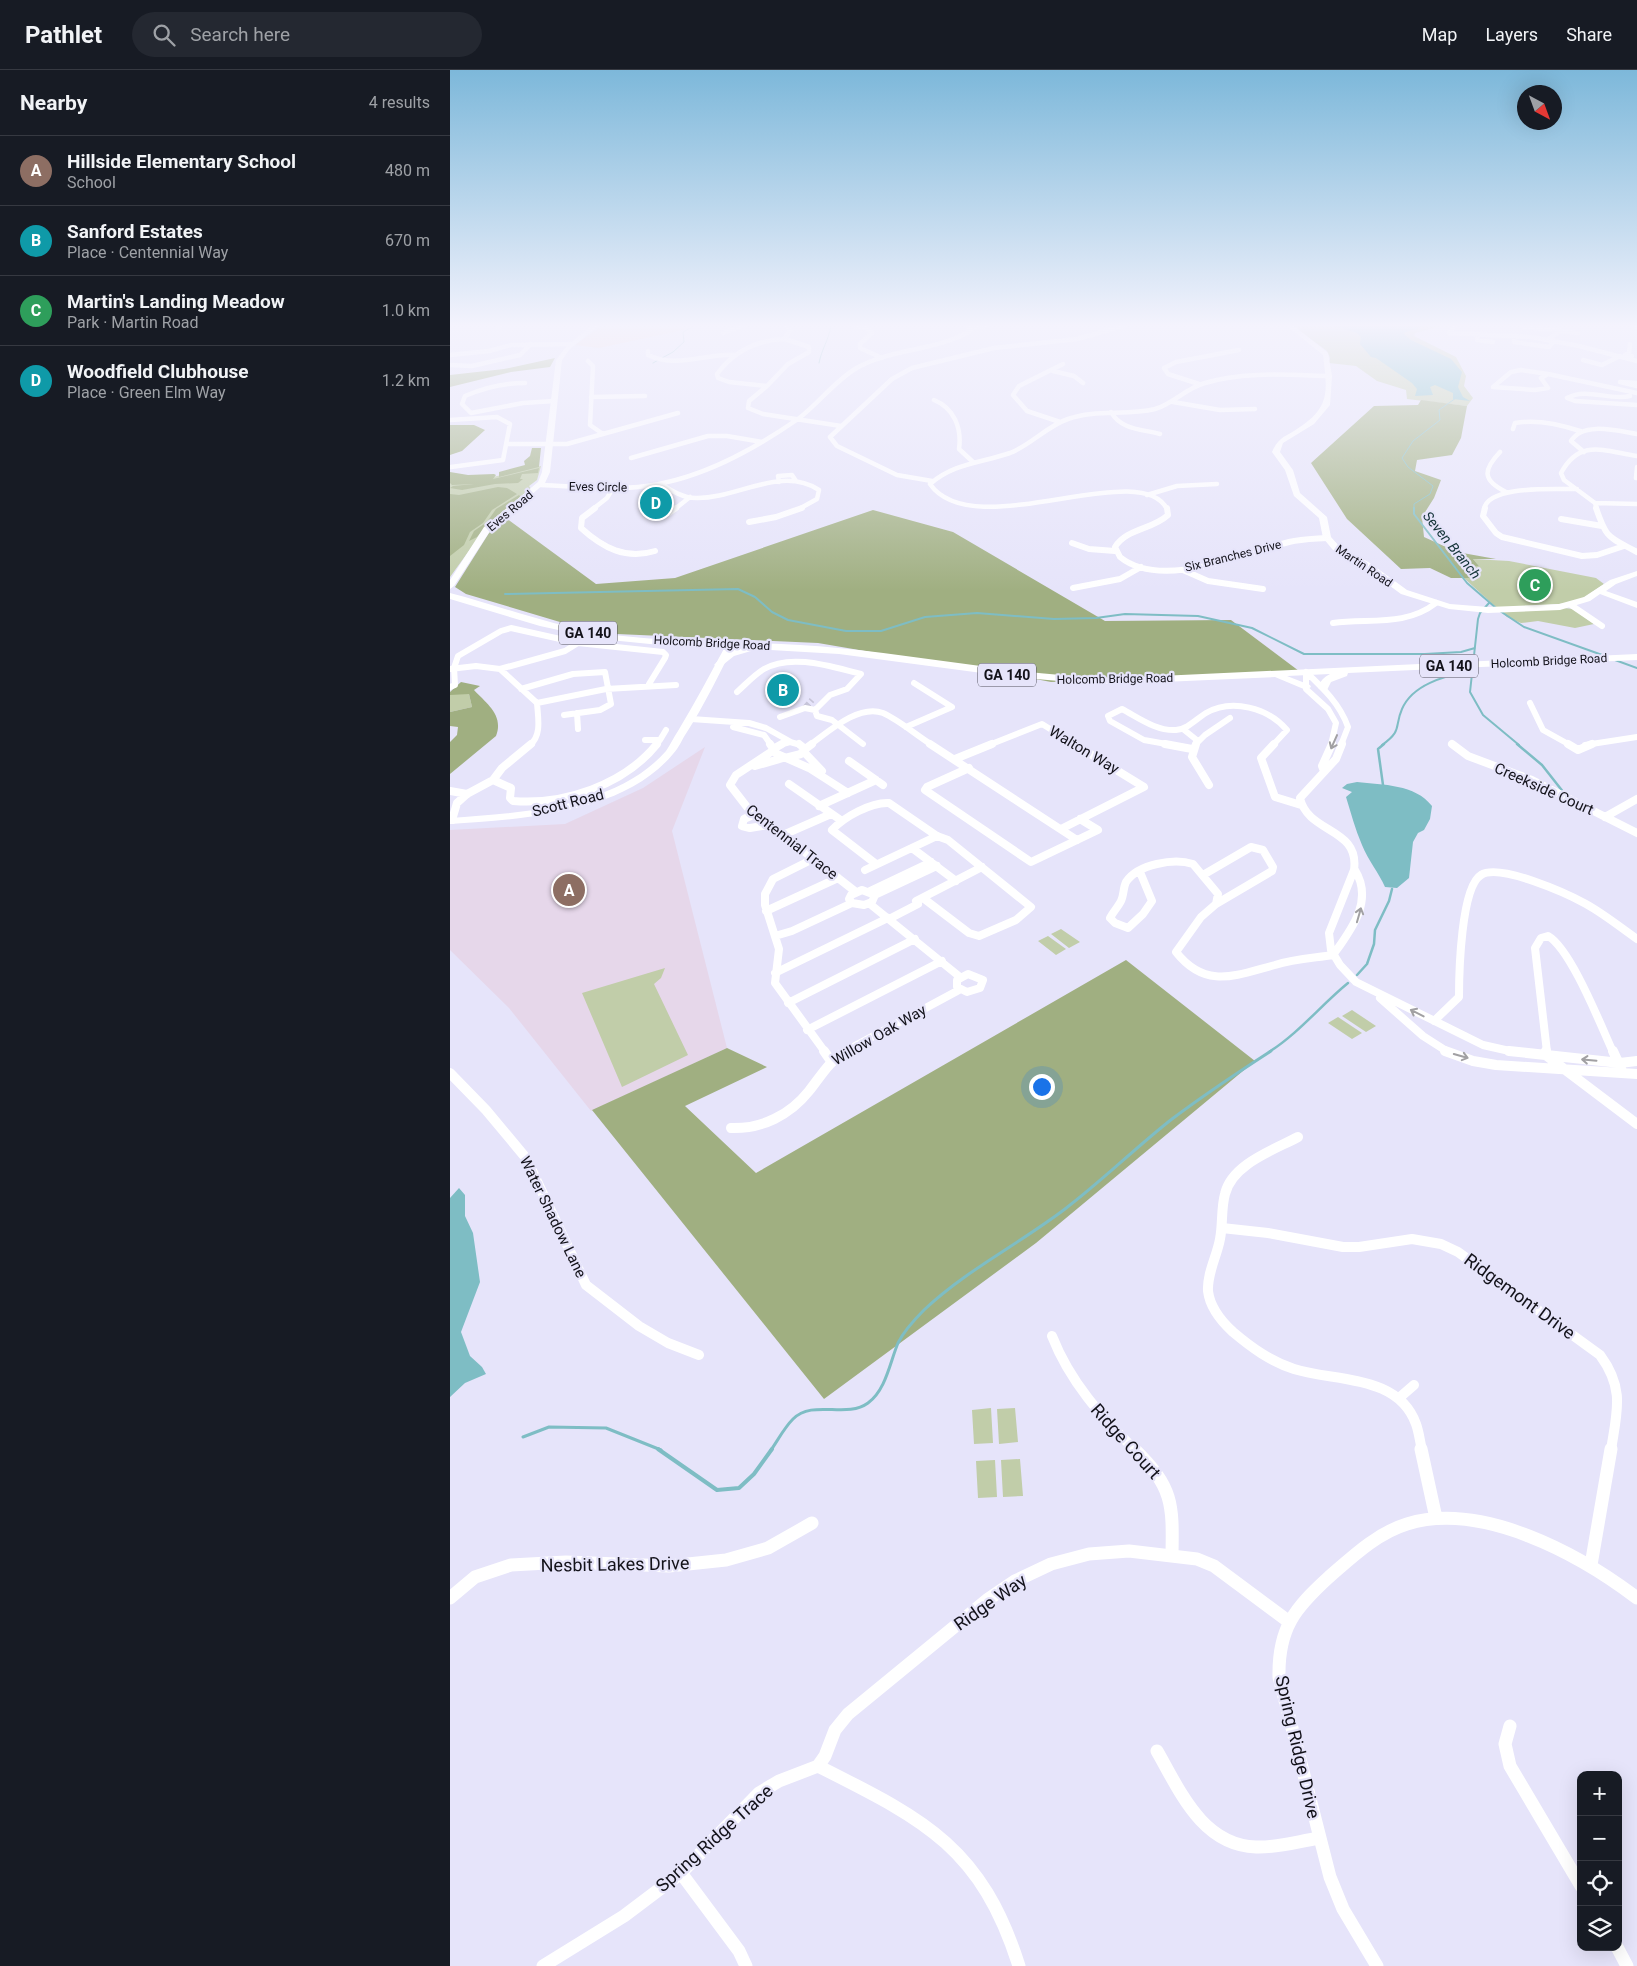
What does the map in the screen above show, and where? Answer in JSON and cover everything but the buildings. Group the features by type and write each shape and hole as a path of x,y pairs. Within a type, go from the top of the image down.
{"main road":[{"name":"Holcomb Bridge Road","path":"450,596 579,632 626,639 769,646 865,654 1015,676 1063,680 1117,681 1637,657"},
{"path":"682,642 716,651 719,665 737,651 769,646"},
{"path":"1323,688 1324,684 1334,676 1363,670"},
{"path":"1262,674 1291,680 1306,687"}],"street":[{"name":"Eves Road","path":"450,586 487,529 540,485 546,472 552,414"},
{"path":"591,414 590,425 603,434"},
{"path":"506,444 572,442 673,414"},
{"path":"766,414 841,426"},
{"name":"Eves Circle","path":"540,485 613,488 661,484 729,461 762,442 803,414"},
{"path":"854,414 830,437 837,446 897,475 932,482"},
{"path":"952,414 960,430 959,450 973,462"},
{"path":"1037,414 1060,422"},
{"path":"1072,543 1090,549 1115,551 1116,544 1122,538 1160,522 1168,515 1168,510 1164,504 1147,495 1109,491 1030,505 983,505 949,499 934,491 930,484 948,469 1017,450 1060,422 1086,414"},
{"path":"1112,414 1113,419 1121,424 1160,434"},
{"name":"Martin Road","path":"1321,414 1312,423 1280,442 1276,449 1289,470 1297,494 1323,517 1326,538 1336,548 1367,565 1396,588 1436,603 1488,610 1547,608 1571,605 1587,599 1602,589 1637,573"},
{"path":"450,420 461,421 492,416 507,420 510,424 503,460 490,464 463,464 451,467"},
{"path":"1513,429 1515,424 1530,422 1562,426 1580,431 1596,429 1637,434"},
{"path":"1580,431 1572,436 1571,441 1584,452"},
{"path":"631,458 708,436 727,436 762,442"},
{"path":"1500,452 1488,465 1487,476 1492,484 1506,492"},
{"path":"1637,456 1584,452 1572,456 1561,473 1564,480 1595,503 1602,526 1608,536 1637,552"},
{"path":"1636,478 1637,467"},
{"path":"661,484 676,493 690,497 720,497 779,482 796,481 817,488 819,496 796,511 749,522"},
{"path":"1147,495 1177,486 1217,484"},
{"path":"613,488 607,498 582,518 581,528 623,555 639,556 655,551"},
{"path":"1577,489 1506,492 1489,502 1483,511 1486,521 1502,537 1582,556 1597,555 1624,546"},
{"path":"669,513 690,497"},
{"path":"1595,503 1637,504"},
{"path":"1561,519 1602,526"},
{"name":"Six Branches Drive","path":"1115,551 1123,560 1141,568 1182,570 1288,542 1326,538"},
{"path":"1073,588 1120,578 1141,568"},
{"path":"1182,570 1208,582 1262,589"},
{"path":"1602,589 1637,599"},
{"path":"1602,589 1637,605"},
{"path":"1333,623 1406,619 1425,613 1436,603"},
{"path":"1571,605 1602,626"},
{"path":"450,688 455,685 452,669 460,654 501,631 511,628 578,644 663,652 666,655 649,684"},
{"path":"452,669 476,666 500,669 565,651 578,644"},
{"name":"Scott Road","path":"451,820 532,813 595,799 648,772 669,754 689,722 730,644"},
{"path":"737,692 766,667 790,662 825,666 861,674 847,689 830,695 814,710"},
{"path":"451,820 457,803 467,794 492,780 502,768 536,740 539,726 537,703 500,669"},
{"path":"521,689 562,676 592,671 605,672 611,704 600,710 564,715"},
{"path":"1306,672 1306,687 1335,710 1338,729 1322,766 1324,771"},
{"path":"1306,672 1323,688 1335,710 1348,727 1336,759 1330,768 1324,771 1301,794 1301,804 1309,816 1337,833 1348,844 1355,856 1355,870 1348,882 1329,930 1329,944 1333,954 1356,982 1434,1022 1483,1044 1523,1054 1622,1068 1637,1074"},
{"path":"906,727 952,707 914,683"},
{"path":"537,703 609,687 649,684 676,685"},
{"path":"812,700 823,702"},
{"path":"1530,703 1537,724 1542,730 1578,750 1584,745 1637,737"},
{"path":"1183,729 1208,711 1227,706 1251,708 1278,720 1288,730 1260,758 1275,797 1292,804 1301,804"},
{"path":"780,717 805,708 814,710"},
{"path":"1192,749 1144,740 1110,721 1108,716 1122,709 1158,728 1183,729 1198,741"},
{"path":"814,710 817,716 832,720 837,726 863,744"},
{"path":"804,751 852,717 875,711 890,716 1077,840"},
{"path":"577,713 578,729"},
{"path":"1209,785 1192,757 1192,749 1198,741 1230,718"},
{"path":"689,722 749,723 766,728 792,742 802,745 804,751 824,776"},
{"path":"689,722 752,730 764,735 777,756 824,776 848,793"},
{"name":"Walton Way","path":"955,759 1042,724 1144,787 1061,829"},
{"path":"492,780 504,783 511,788 510,798 513,800 534,801 570,795 612,781 637,767 655,749 666,730"},
{"path":"792,742 826,734"},
{"path":"645,740 660,740"},
{"name":"Centennial Trace","path":"792,742 780,744 736,775 730,785 738,797 755,814 856,892"},
{"name":"Creekside Court","path":"1452,744 1468,756 1532,780 1637,833"},
{"name":"Centennial Trace","path":"748,768 794,757 804,751"},
{"path":"1327,757 1336,759"},
{"path":"819,806 848,793 879,783 849,761"},
{"path":"969,768 927,786 925,790 1031,862 1098,830 1080,819"},
{"path":"789,784 842,821"},
{"path":"450,791 467,794"},
{"path":"1605,817 1637,799"},
{"path":"876,864 832,830 834,825 886,803 894,805 938,836 948,840 1031,907 1029,912 979,936 969,933 922,898"},
{"path":"755,814 744,819 742,826 750,828 769,824"},
{"path":"783,835 831,814"},
{"path":"865,870 938,836"},
{"path":"1203,875 1251,847 1264,850 1273,868 1272,871 1254,883 1216,904 1201,917 1176,952 1184,962 1207,976 1236,977 1277,964 1333,954 1357,924 1362,909 1361,878 1355,870"},
{"path":"912,848 956,881"},
{"path":"813,859 768,882 764,894 766,911 779,948 779,968 775,973 775,983 831,1061"},
{"path":"1140,872 1152,901 1143,914 1128,928 1115,923 1110,918 1123,897 1126,882 1140,872 1169,861 1181,861 1194,865 1218,894 1216,904"},
{"path":"852,903 850,897 856,892 872,893 934,864"},
{"path":"775,973 918,904 916,900 982,868"},
{"path":"1434,1022 1459,997 1460,941 1473,884 1483,873 1490,871 1506,873 1578,899 1637,939"},
{"path":"766,911 838,878"},
{"path":"870,904 875,898 872,893"},
{"path":"775,936 792,931 852,903 860,905 870,904 960,977"},
{"path":"1622,1068 1586,992 1557,941 1548,936 1541,938 1535,948 1547,1056 1562,1070 1576,1077 1637,1124"},
{"path":"788,1003 915,939"},
{"path":"807,1030 942,961"},
{"path":"975,975 983,980 983,984 976,991 967,992 959,990 956,982 960,977 975,975"},
{"path":"1370,989 1419,1032 1451,1053 1490,1064 1562,1070 1622,1068 1637,1061"},
{"name":"Willow Oak Way","path":"731,1128 748,1130 788,1111 806,1095 831,1061 874,1035 959,990"},
{"name":"Water Shadow Lane","path":"450,1073 486,1110 526,1158 586,1285 600,1298 634,1322 679,1348 699,1355"},
{"path":"1298,1137 1240,1170 1232,1178 1225,1192 1222,1228 1208,1288 1212,1306 1224,1323 1258,1353 1278,1364 1297,1370 1372,1383 1399,1398 1409,1409 1416,1423 1436,1518"},
{"name":"Ridgemont Drive","path":"1222,1228 1268,1233 1345,1247 1364,1246 1400,1238 1418,1238 1438,1242 1458,1252 1600,1355 1610,1369 1618,1386 1619,1402 1591,1565"},
{"name":"Ridge Court","path":"1052,1336 1060,1359 1069,1374 1102,1416 1153,1468 1164,1484 1173,1513 1172,1555"},
{"path":"1399,1398 1414,1385"},
{"name":"Spring Ridge Drive","path":"1377,1966 1343,1909 1330,1877 1279,1677 1280,1646 1288,1621 1305,1599 1380,1537 1406,1524 1436,1518 1463,1518 1491,1524 1562,1551 1591,1565 1622,1585 1637,1598"},
{"name":"Nesbit Lakes Drive","path":"450,1598 475,1577 511,1565 566,1562 669,1566 726,1560 768,1548 812,1522"},
{"name":"Ridge Way","path":"818,1766 825,1756 835,1730 848,1714 987,1600 1015,1581 1051,1564 1089,1554 1129,1552 1197,1559 1214,1566 1288,1621"},
{"path":"1510,1726 1505,1744 1510,1766 1577,1879"},
{"path":"1157,1751 1199,1819 1222,1839 1238,1845 1255,1847 1320,1838"},
{"path":"818,1766 924,1823 951,1845 975,1872 995,1903 1012,1943 1019,1966"},
{"name":"Spring Ridge Trace","path":"543,1966 624,1916 680,1873 759,1793 779,1781 809,1772 818,1766"},
{"path":"680,1873 739,1951 746,1966"},
{"path":"1619,1951 1627,1966"}],"shaded area":[{"path":"1365,414 1465,414 1461,438 1452,455 1417,460 1415,471 1441,480 1434,498 1422,517 1424,537 1457,552 1496,559 1473,559 1479,566 1466,568 1476,578 1451,578 1430,568 1401,569 1347,519 1311,463"},
{"path":"450,425 474,425 485,430 462,451 450,455"},
{"path":"532,448 541,448 539,467 499,477 499,472 525,465 524,461 530,456"},
{"path":"541,466 537,480 529,486 531,489 479,537 450,577 450,479 493,477"},
{"path":"539,468 538,473 522,474 520,479 523,479 518,483 495,484 462,490 450,488 474,484 452,485 450,483 450,472 468,475 494,474 496,475 493,479"},
{"path":"498,487 507,488 517,494 492,510 483,523 470,532 464,545 450,556 450,494 459,495"},
{"path":"519,495 521,497 489,523 477,537 469,541 474,531 487,522 496,509"},
{"path":"873,510 953,532 1105,621 1231,620 1303,674 1051,682 951,663 947,665 818,643 617,634 580,628 466,594 455,587 489,533 506,518 596,584 675,578"},
{"path":"1473,559 1509,561 1596,578 1604,584 1585,597 1571,603 1498,609 1464,578 1477,578 1467,567 1479,566"},
{"path":"1573,609 1594,624 1575,628 1538,621 1521,623 1507,617 1499,610"},
{"path":"461,682 480,686 474,690 493,710 498,722 498,729 496,736 450,774 450,742 457,735 458,727 450,726 450,712 472,707 469,694 450,695 450,692"},
{"path":"469,694 472,707 450,712 450,695"},
{"path":"705,747 672,831 727,1048 591,1111 509,1008 450,950 450,830 565,824 643,788"},
{"path":"1357,782 1388,785 1408,790 1417,793 1432,806 1430,819 1424,830 1418,833 1413,842 1409,878 1397,888 1385,887 1367,856 1355,827 1346,797 1352,792 1342,788 1347,784"},
{"path":"1061,929 1080,942 1069,948 1051,934"},
{"path":"1048,936 1066,949 1056,955 1038,941"},
{"path":"1126,960 1255,1061 1036,1243 824,1399 592,1110 727,1048 767,1067 685,1106 756,1173"},
{"path":"665,968 661,978 654,984 688,1055 622,1087 582,993"},
{"path":"1352,1010 1376,1026 1366,1032 1342,1016"},
{"path":"1338,1017 1362,1033 1352,1039 1328,1023"},
{"path":"459,1188 465,1195 465,1216 473,1233 480,1282 461,1332 470,1356 482,1367 486,1374 465,1383 450,1397 450,1198"},
{"path":"991,1408 993,1443 974,1444 972,1410"},
{"path":"1015,1408 1018,1442 999,1444 997,1409"},
{"path":"1020,1459 1023,1496 1003,1497 1001,1460"},
{"path":"995,1460 997,1497 978,1498 976,1461"}],"waterway":[{"name":"Seven Branch","path":"1439,414 1440,420 1413,441 1402,458 1408,467 1433,486 1430,494 1414,504 1414,514 1467,583 1496,608"},
{"path":"505,594 738,589 755,597 772,612 788,620 846,631 881,631 925,617 977,613 1054,619 1096,618 1125,614 1198,616 1252,628 1304,654 1425,654 1461,652 1475,648"},
{"name":"Seven Branch","path":"1475,648 1478,619 1480,613 1489,603"},
{"path":"1500,611 1524,627 1605,656"},
{"name":"Seven Branch","path":"1475,648 1470,692 1483,715 1519,745"},
{"path":"1615,660 1637,668"},
{"path":"1382,745 1393,736 1402,709 1414,693 1422,687 1442,678 1472,670"},
{"path":"1383,785 1378,749 1384,744"},
{"name":"Seven Branch","path":"1517,744 1542,765 1564,793"},
{"path":"1357,975 1367,964 1374,944 1375,930 1389,901 1392,889"},
{"path":"1269,1052 1300,1028 1348,983"},
{"path":"771,1450 784,1430 801,1413 820,1409 850,1409 868,1403 879,1391 903,1334 920,1314 940,1296 1065,1209 1172,1119 1271,1051"},
{"path":"523,1437 549,1427 606,1428 661,1450"},
{"path":"658,1449 717,1490 739,1488 754,1474 772,1449"}],"tunnel":[{"path":"805,708 812,700"}],"place":[{"name":"Woodfield Clubhouse","path":"656,503"},
{"name":"Martin's Landing Meadow","path":"1535,585"},
{"name":"Sanford Estates","path":"783,690"},
{"name":"Hillside Elementary School","path":"569,890"}]}
